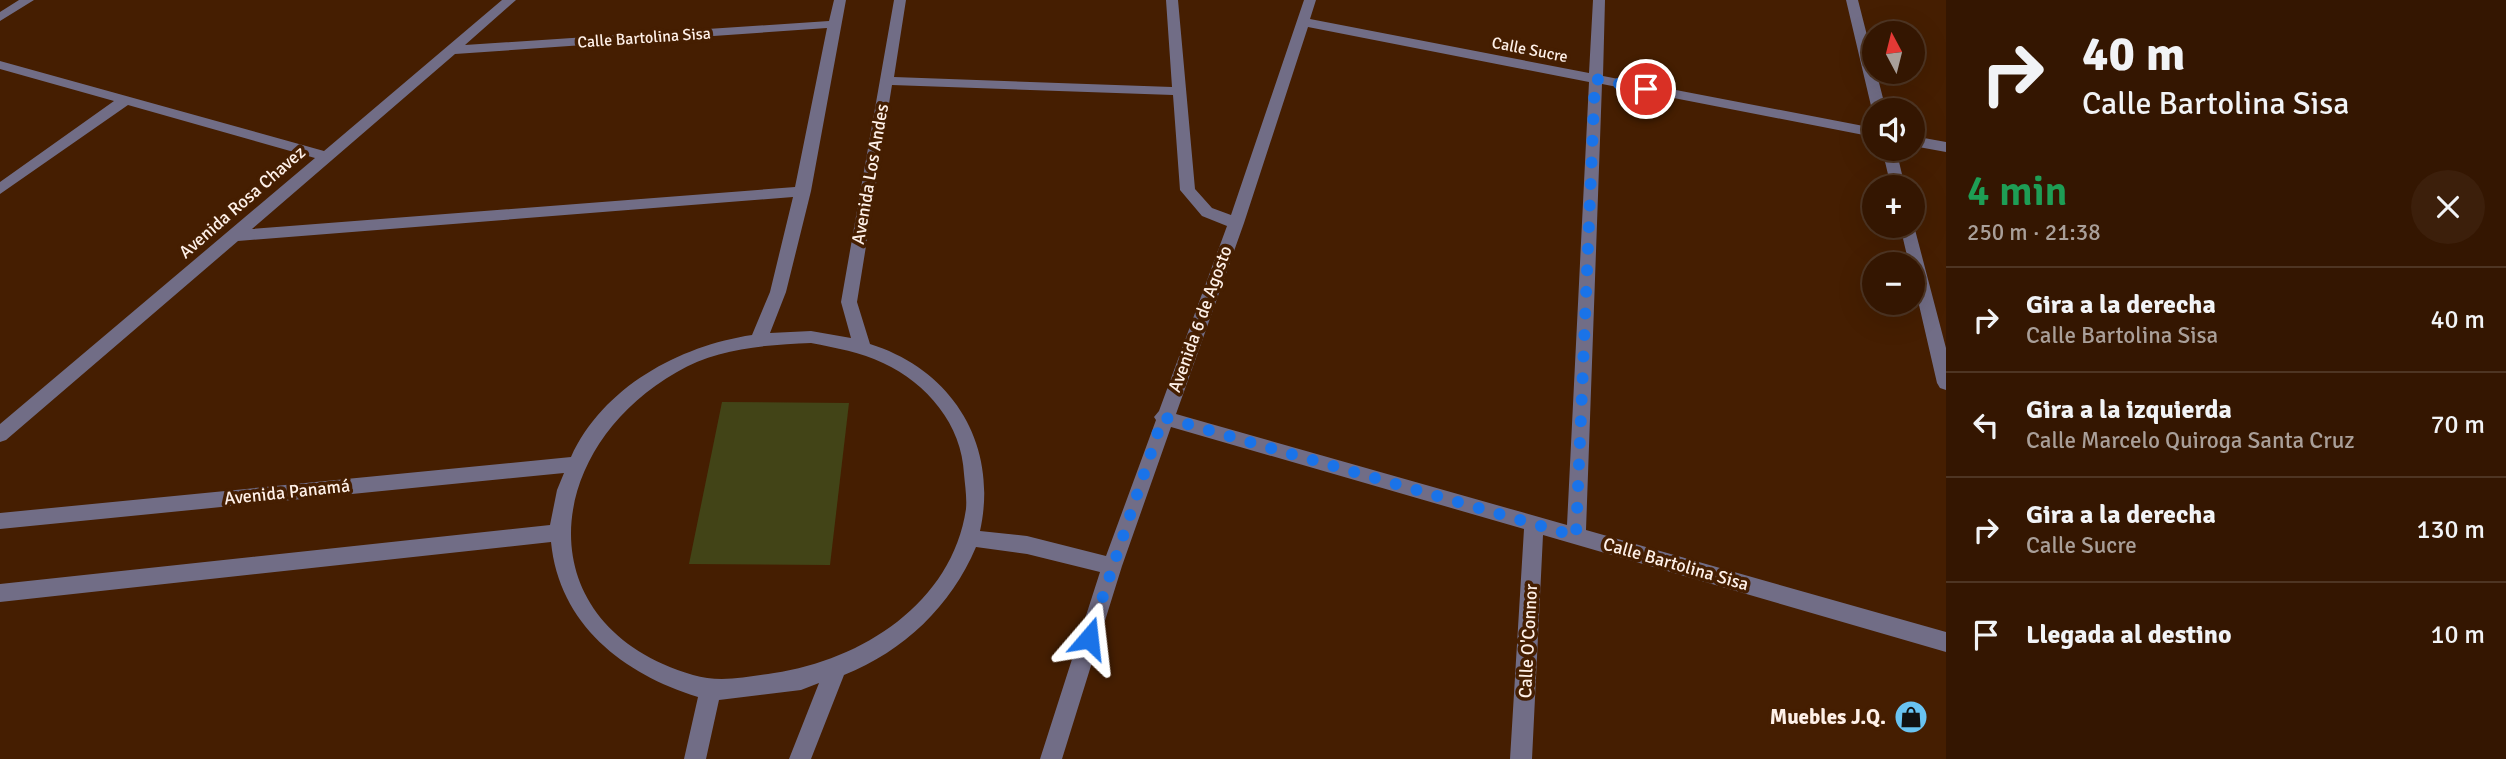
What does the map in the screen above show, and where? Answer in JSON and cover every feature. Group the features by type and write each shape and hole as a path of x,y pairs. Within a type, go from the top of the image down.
{"street":[{"path":"0,17 28,0"},
{"path":"489,0 508,2"},
{"path":"758,338 776,301 803,191 840,0"},
{"name":"Avenida Los Andes","path":"862,346 853,323 849,302 900,0"},
{"path":"1172,0 1188,190 1207,212 1236,223"},
{"name":"Avenida 6 de Agosto","path":"1051,759 1112,566 1163,417 1236,223 1310,0"},
{"path":"1576,536 1599,0"},
{"path":"1852,0 1877,98"},
{"name":"Avenida Rosa Chavez","path":"0,435 508,2"},
{"name":"Calle Sucre","path":"1303,22 1862,132"},
{"name":"Calle Bartolina Sisa","path":"453,50 835,24"},
{"path":"0,65 325,156"},
{"path":"886,81 1180,91"},
{"path":"0,189 127,99"},
{"path":"1925,143 1946,147"},
{"path":"233,236 803,191"},
{"path":"1911,238 1940,337 1946,383"},
{"path":"811,337 862,346 908,368 944,399 968,440 978,487 971,538 943,591 897,637 835,671 782,685 710,689 672,677 624,653 587,619 566,578 558,533 562,497 575,464 598,426 631,393 670,368 713,349 758,338 811,337"},
{"name":"Calle Bartolina Sisa","path":"1163,417 1946,642"},
{"name":"Avenida Panamá","path":"0,521 575,464"},
{"name":"Calle O'Connor","path":"1521,759 1534,523"},
{"path":"0,593 558,533"},
{"path":"971,538 1027,545 1112,566"},
{"path":"800,759 835,671"},
{"path":"695,759 710,689"}],"shaded area":[{"path":"722,402 849,403 830,565 689,564"}],"place":[{"name":"Muebles J.Q.","path":"1911,717"}],"route":[{"path":"1089,638 1163,417 1576,536 1595,79 1646,89"}]}
